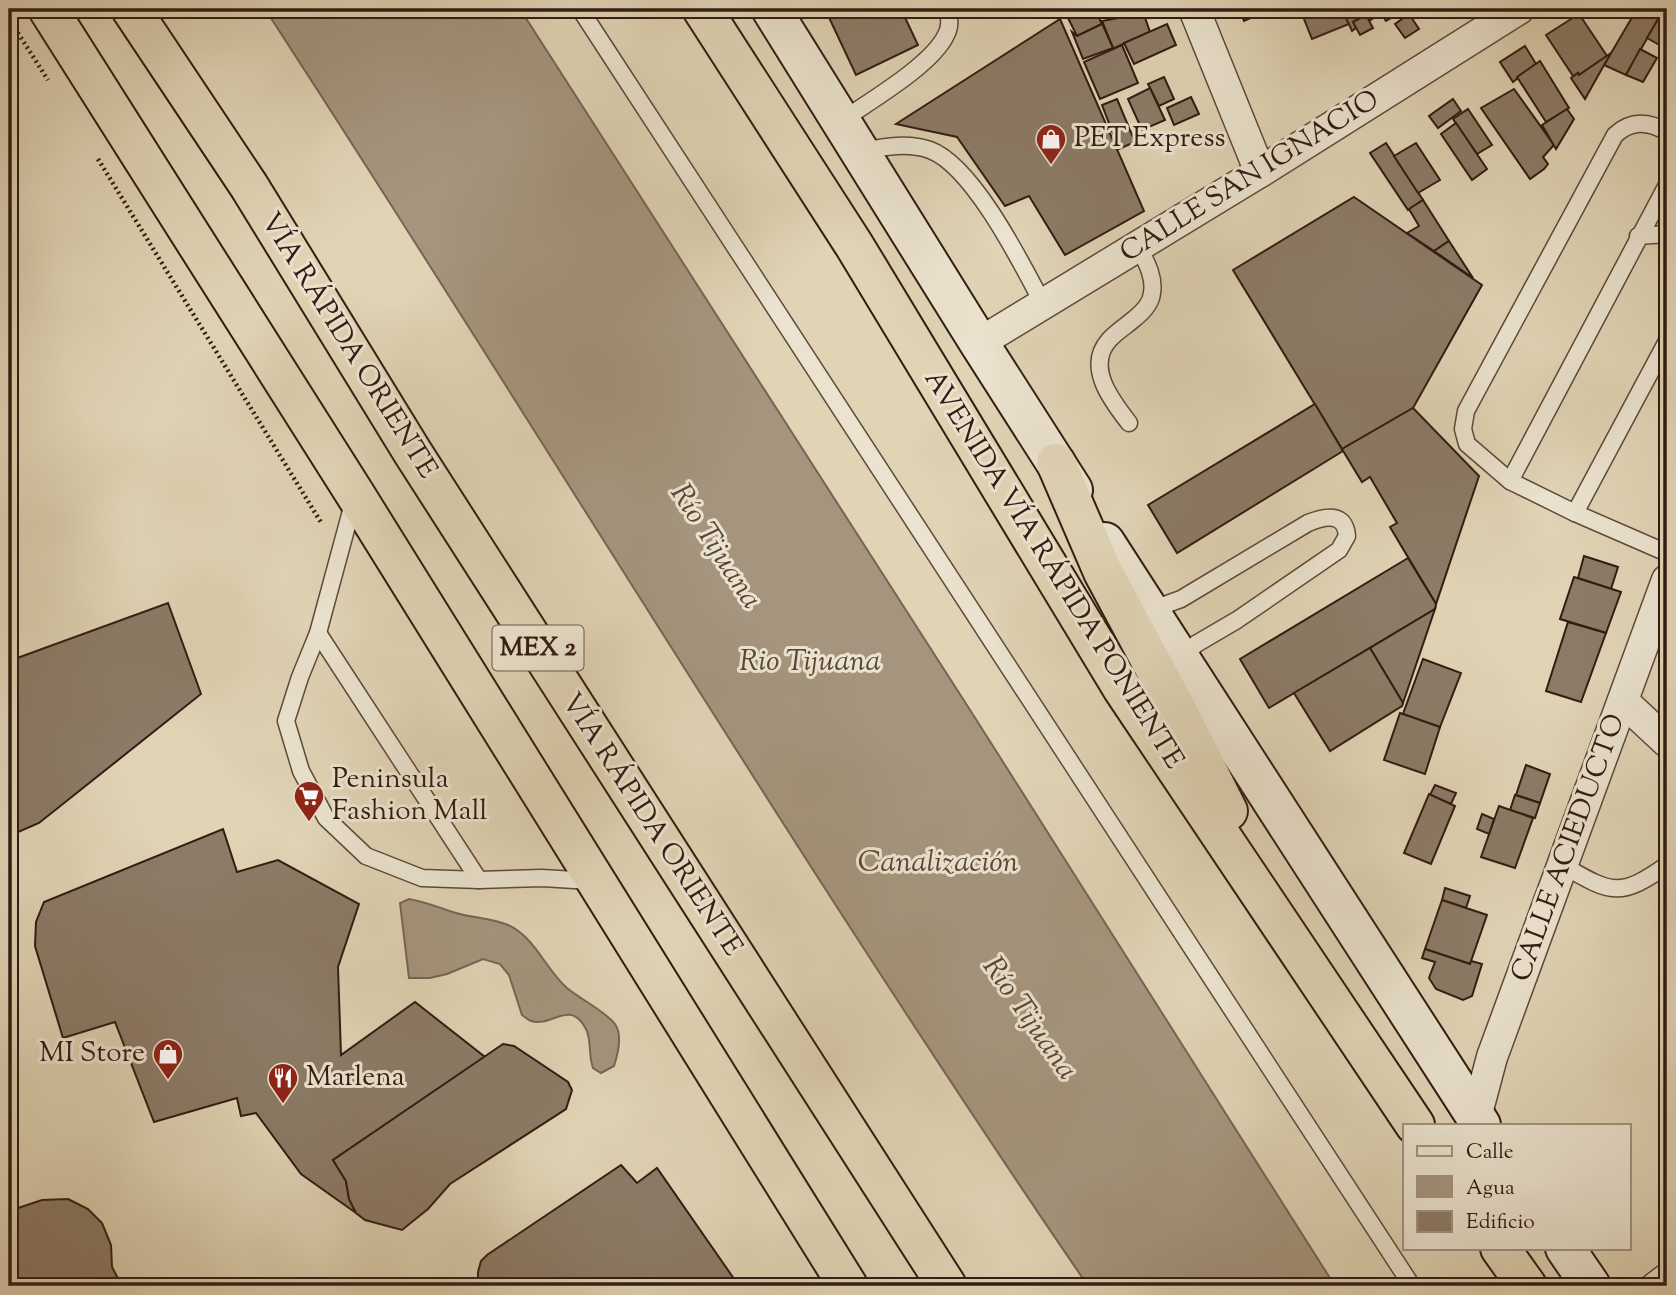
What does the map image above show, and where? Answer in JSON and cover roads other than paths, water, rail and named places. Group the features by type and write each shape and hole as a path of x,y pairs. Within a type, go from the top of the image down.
{"highway":[{"path":"49,9 355,494 848,1286"},
{"name":"VÍA RÁPIDA ORIENTE","path":"131,9 249,186 413,453 947,1286"},
{"name":"AVENIDA VÍA RÁPIDA PONIENTE","path":"702,9 854,245 1122,688 1414,1124"},
{"path":"1056,463 1103,572 1183,722 1287,936"},
{"path":"1501,1250 1527,1286"}],"main road":[{"name":"AVENIDA VÍA RÁPIDA PONIENTE","path":"771,9 1148,611 1478,1121"},
{"path":"1565,1250 1591,1286"}],"street":[{"path":"1194,9 1260,172"},
{"name":"CALLE SAN IGNACIO","path":"979,343 1260,172 1519,9"},
{"name":"CALLE ACIEDUCTO","path":"1478,1121 1492,1057 1667,580"},
{"path":"1623,701 1667,742"}],"lane":[{"path":"580,9 1412,1286"},
{"path":"851,136 934,52 947,34 950,22 947,9"},
{"path":"1667,132 1649,125 1637,124 1625,126 1615,135 1466,411 1464,429 1467,444 1510,481 1667,553"},
{"path":"851,136 933,151 952,165 1005,234 1043,304"},
{"path":"1510,481 1667,185"},
{"path":"1638,236 1667,234"},
{"path":"1129,423 1105,388 1099,365 1108,341 1141,314 1152,295 1150,271 1138,246"},
{"path":"1575,513 1667,341"},
{"path":"355,494 318,633 286,721 301,771 326,818 366,856 422,878 597,881"},
{"path":"1148,611 1181,599 1308,523 1330,517 1340,519 1344,523 1347,536 1339,550 1237,620 1196,644 1180,660"},
{"path":"318,633 479,880"},
{"path":"1562,865 1591,882 1610,889 1623,890 1637,885 1667,865"},
{"path":"1646,1286 1667,1270"}],"water":[{"path":"265,9 520,9 972,713 1335,1286 1088,1286 878,970"},
{"path":"409,899 462,915 502,923 526,937 567,988 615,1024 619,1039 614,1066 601,1073 593,1068 588,1034 580,1020 573,1016 560,1016 538,1022 530,1021 522,1015 509,975 500,964 483,959 447,974 430,978 409,978 400,903"}],"place":[{"name":"PET Express","path":"1051,166"},
{"name":"Peninsula Fashion Mall","path":"309,823"},
{"name":"MI Store","path":"168,1081"},
{"name":"Marlena","path":"283,1105"}],"water label":[{"name":"Río Tijuana","path":"715,547"},
{"name":"Rio Tijuana","path":"810,662"},
{"name":"Canalización","path":"938,863"},
{"name":"Río Tijuana","path":"1029,1019"}]}
